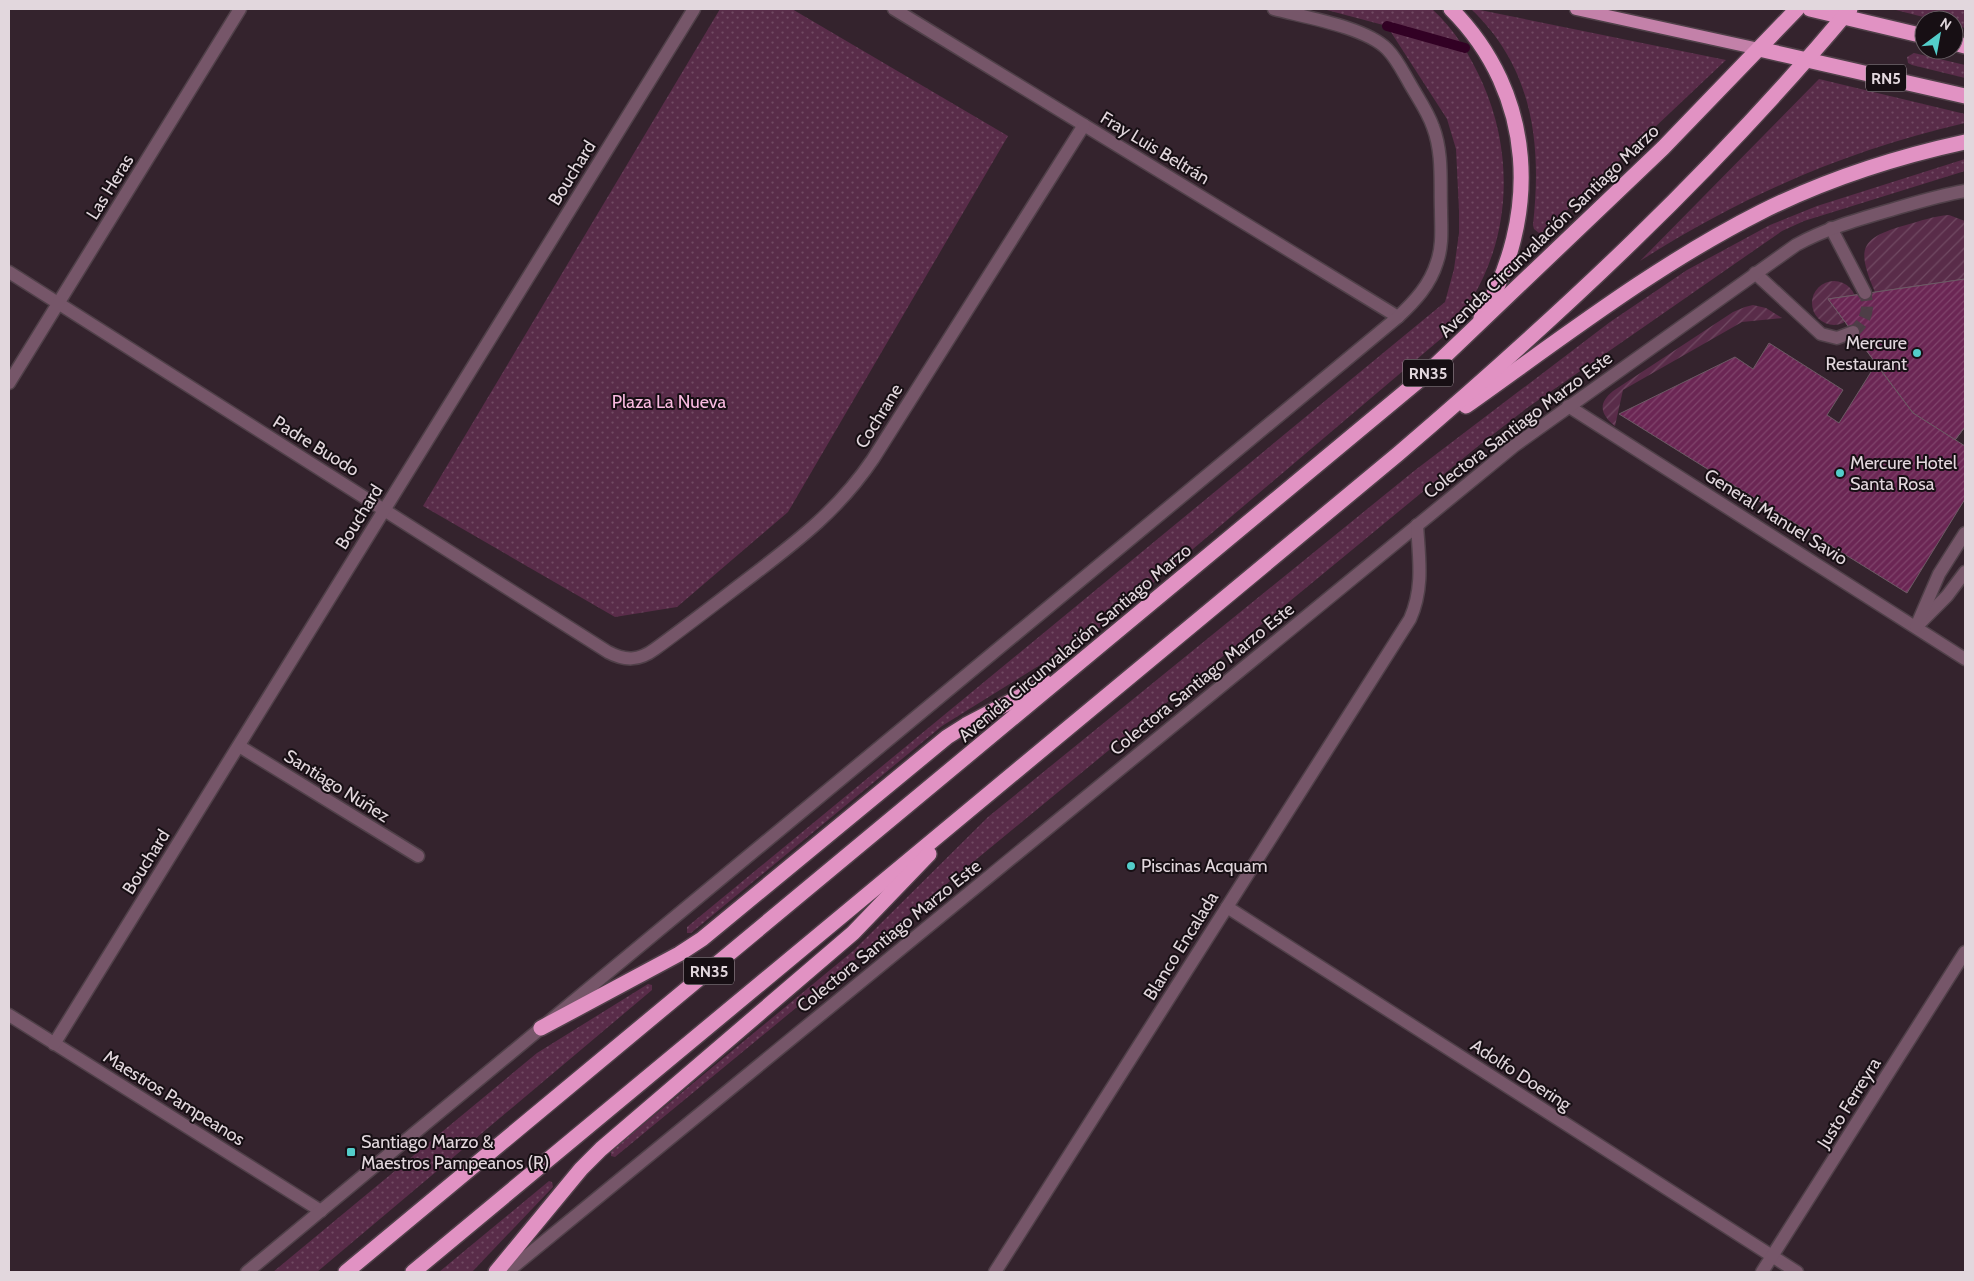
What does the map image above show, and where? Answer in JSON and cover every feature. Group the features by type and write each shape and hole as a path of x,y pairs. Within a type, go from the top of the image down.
{"highway":[{"path":"1451,9 1480,43 1498,74 1514,117 1521,162 1520,200 1514,239 1493,296 1473,331"},
{"name":"Avenida Circunvalación Santiago Marzo","path":"346,1272 1370,422 1473,331 1663,148 1797,9"},
{"path":"1810,9 1847,13 1914,33"},
{"name":"RN35","path":"413,1272 1398,454 1497,367 1644,232 1716,160 1847,13"},
{"name":"RN5","path":"1759,50 1965,96"},
{"path":"1398,454 1611,304 1720,235 1790,199 1847,177 1905,157 1965,142"},
{"path":"541,1028 696,943 947,738 966,725 1072,670"},
{"path":"496,1272 596,1154 853,933 971,809"}],"main road":[{"path":"1576,9 1759,50"}],"street":[{"name":"Las Heras","path":"9,383 240,9"},
{"name":"Bouchard","path":"54,1044 694,9"},
{"name":"Fray Luis Beltrán","path":"894,9 1398,317"},
{"path":"247,1272 1398,317 1417,298 1432,276 1440,251 1440,158 1430,119 1387,49 1369,36 1274,9"},
{"name":"Cochrane","path":"632,659 640,658 655,649 798,540 826,517 852,489 873,459 1084,125"},
{"name":"Colectora Santiago Marzo Este","path":"506,1272 1514,446 1796,244 1831,228 1939,196 1965,191"},
{"path":"1831,228 1866,293"},
{"name":"Padre Buodo","path":"9,272 608,652 623,659 632,659"},
{"path":"1755,273 1821,334 1837,338 1853,332"},
{"name":"General Manuel Savio","path":"1568,406 1965,659"},
{"name":"Blanco Encalada","path":"995,1272 1410,619 1420,587 1417,525"},
{"path":"1916,627 1939,574 1965,533"},
{"path":"1916,627 1947,596 1965,572"},
{"name":"Santiago Núñez","path":"239,746 418,856"},
{"name":"Adolfo Doering","path":"1226,907 1797,1272"},
{"name":"Justo Ferreyra","path":"1762,1272 1965,952"},
{"name":"Maestros Pampeanos","path":"9,1015 321,1210"}],"green space":[{"name":"Plaza La Nueva","path":"720,9 792,9 1008,136 788,512 677,607 615,617 423,506"},
{"path":"1323,9 1432,9 1455,34 1478,73 1495,116 1502,150 1504,183 1501,216 1494,249 1482,280 1465,310 1443,337 1101,627 942,726 691,933 687,933 687,927 1445,302 1454,269 1459,233 1456,149 1447,119 1387,26"},
{"path":"1471,9 1726,60 1545,231 1539,233 1534,229 1533,225 1536,165 1534,136 1529,108 1508,56 1492,32"},
{"path":"1892,9 1965,9 1965,28 1964,10 1914,10 1914,15"},
{"path":"1914,53 1914,60 1944,60 1965,65 1965,78 1912,65 1908,63 1907,57"},
{"path":"1819,79 1965,114 1965,123 1879,147 1837,161 1796,178 1717,216 1640,261"},
{"path":"1965,159 1965,171 1804,221 1782,231 1527,408 1477,447 615,1157 611,1156 611,1151 853,951 988,817 1414,471 1610,322 1687,270 1770,225 1817,206"},
{"path":"1949,215 1965,221 1965,279 1875,292 1865,265 1864,255 1866,247 1871,240 1891,230 1938,216"},
{"path":"1834,281 1846,285 1852,291 1856,303 1852,315 1846,321 1834,325 1822,321 1816,315 1812,303 1816,291 1822,285"},
{"path":"1753,305 1766,308 1782,318 1742,322 1623,390 1615,426 1610,422 1604,414 1603,405 1613,391 1733,312"},
{"path":"648,984 652,985 652,990 317,1272 273,1272 537,1053"},
{"path":"549,1181 552,1182 553,1187 472,1272 439,1272"}],"building":[{"name":"Mercure Restaurant","path":"1965,279 1965,427 1955,440 1913,413 1828,299"},
{"name":"Mercure Restaurant","path":"1965,279 1965,427 1955,440 1913,413 1828,299"},
{"name":"Mercure Hotel Santa Rosa","path":"1769,343 1843,390 1827,415 1839,423 1876,364 1913,413 1965,446 1965,499 1907,593 1619,414 1735,357 1753,369"}],"waterway":[{"path":"1387,26 1465,48"}],"tunnel":[{"path":"1853,332 1866,315 1865,293"}],"place":[{"name":"Mercure Restaurant","path":"1917,353"},
{"name":"Mercure Hotel Santa Rosa","path":"1840,473"},
{"name":"Piscinas Acquam","path":"1131,866"},
{"name":"Santiago Marzo & Maestros Pampeanos (R)","path":"351,1152"}]}
